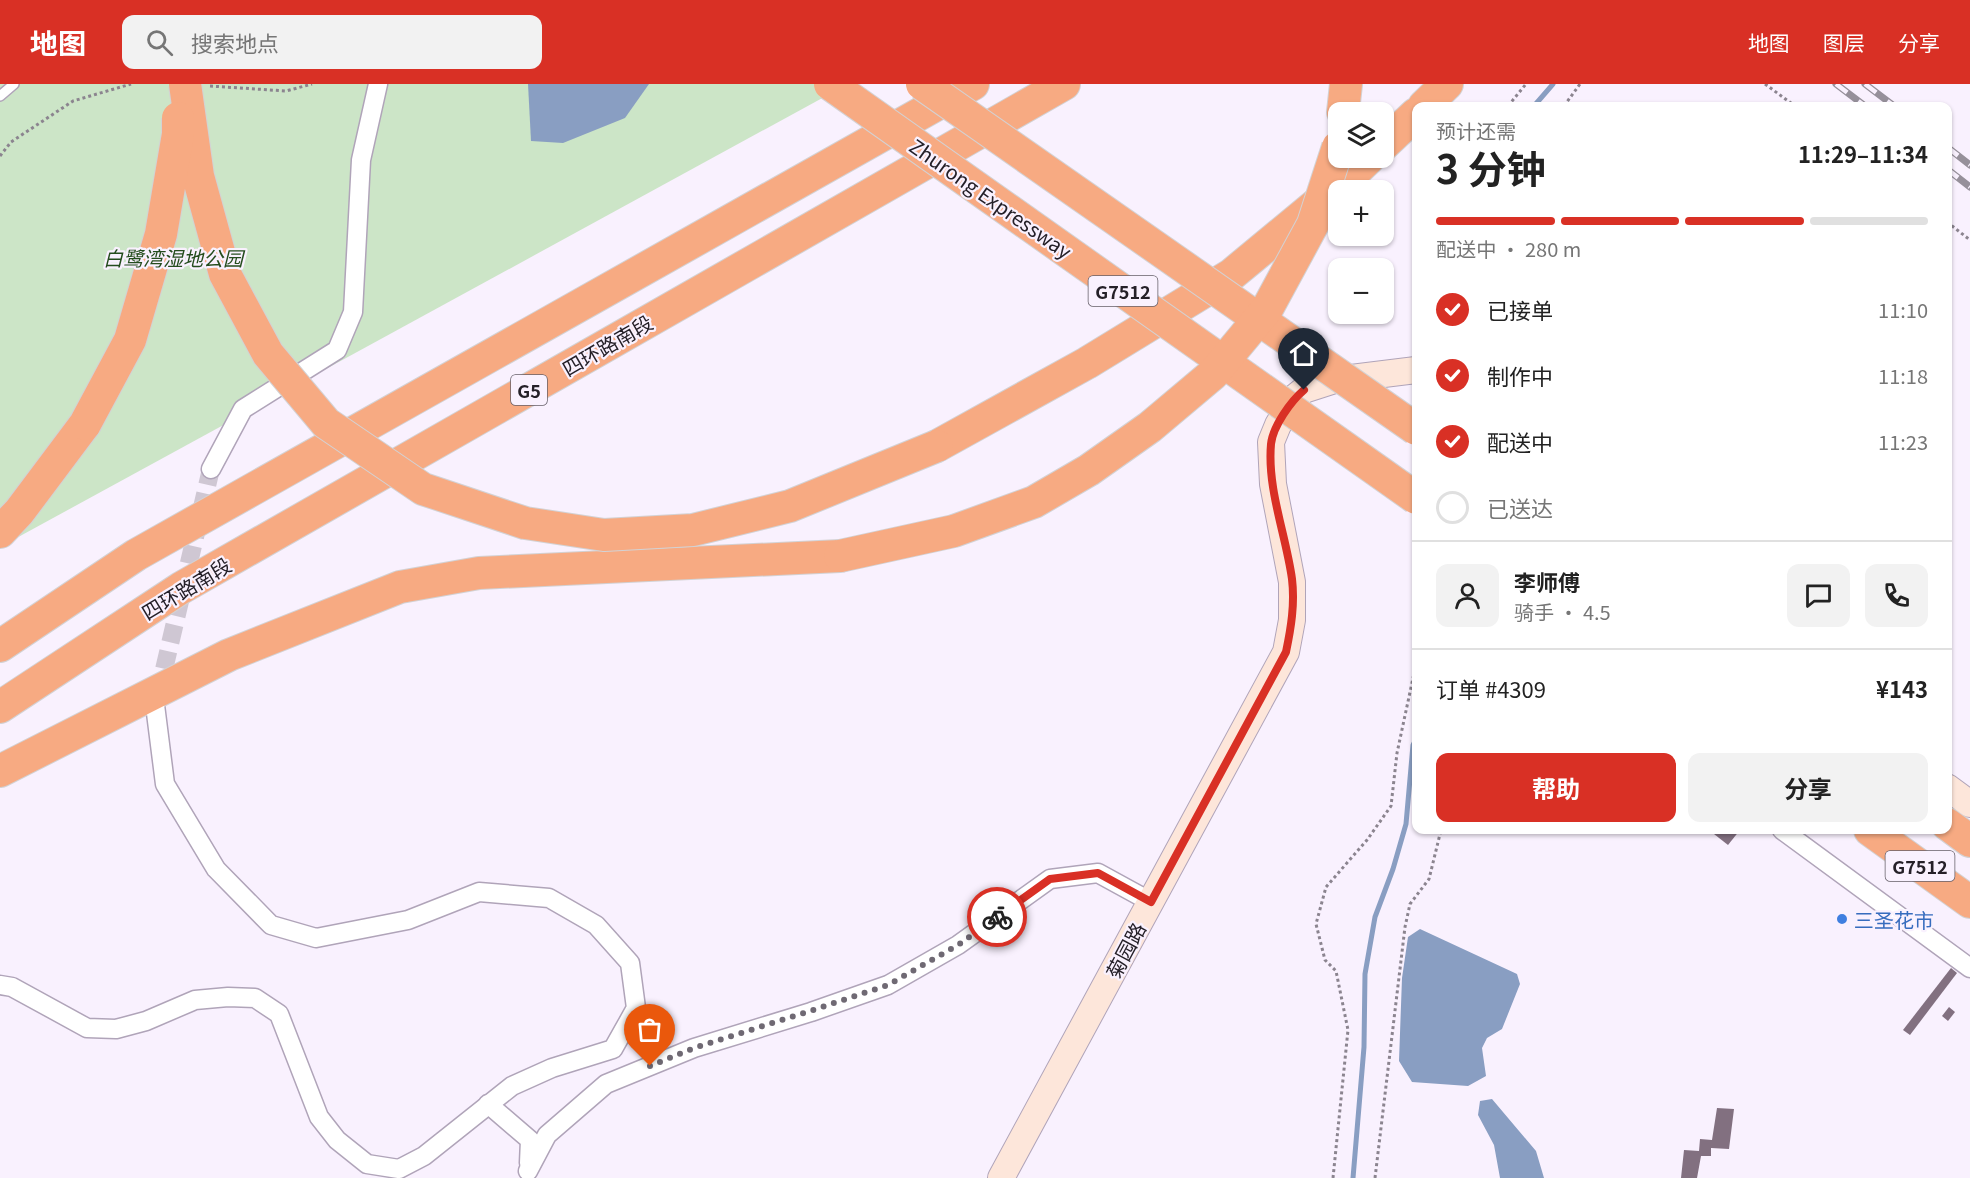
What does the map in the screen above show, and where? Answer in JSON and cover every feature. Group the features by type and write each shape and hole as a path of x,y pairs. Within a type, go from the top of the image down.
{"highway":[{"name":"Zhurong Expressway","path":"830,84 1412,495"},
{"name":"G7512","path":"922,84 1412,426"},
{"name":"G5","path":"0,646 147,549 973,84"},
{"name":"四环路南段","path":"0,707 181,588 1064,84"},
{"path":"1344,102 1346,84"},
{"path":"1428,102 1448,84"},
{"path":"0,532 20,512 85,424 130,340 161,234 178,134 190,85"},
{"path":"190,85 198,176 225,274 268,354 326,423 423,489 525,523 604,535 693,530 790,506 937,446 1087,363 1231,275 1359,168"},
{"path":"1394,135 1412,118"},
{"path":"0,771 229,655 400,587 479,573 840,556 954,531 1034,502 1089,470 1141,433 1213,374 1267,309 1313,224 1331,168"},
{"name":"G7512","path":"1952,828 1970,841"},
{"name":"G7512","path":"1876,834 1970,902"}],"street":[{"path":"211,469 243,409 337,350 353,312 360,160 378,84"},
{"name":"菊园路","path":"1001,1178 1286,652 1292,620 1292,582 1273,484 1271,442 1278,425 1294,398 1304,390 1335,380 1412,370"},
{"path":"0,985 12,987 87,1028 116,1029 146,1021 195,1000 228,997 255,998 279,1014 320,1118 338,1140 367,1164 399,1169 424,1156 512,1086 552,1068 613,1049 636,1008 630,963 596,925 549,898 480,892 408,920 316,938 271,925 216,869 165,784 155,705"},
{"path":"1952,790 1970,804"},
{"path":"1787,834 1970,968"},
{"path":"526,1174 547,1135 606,1084 694,1048 888,985 958,945 1050,879 1098,873 1151,902"},
{"path":"488,1104 530,1140 526,1174"}],"lane":[{"path":"0,96 14,84"}],"path":[{"path":"0,156 11,142 73,101 131,84"},
{"path":"190,85 286,91 312,84"},
{"path":"1511,102 1526,84"},
{"path":"1567,102 1580,84"},
{"path":"1765,84 1790,102"},
{"path":"1952,226 1970,240"},
{"path":"1333,1178 1348,1030 1336,971 1325,960 1316,924 1326,887 1392,806 1396,753 1412,682"},
{"path":"1375,1178 1405,927 1410,904 1429,879 1440,834"}],"green space":[{"name":"白鹭湾湿地公园","path":"0,84 848,84 0,547"}],"water":[{"path":"528,84 649,84 625,118 563,143 531,141"},
{"path":"1420,929 1517,974 1520,984 1502,1029 1487,1038 1482,1048 1486,1076 1468,1086 1412,1082 1399,1061 1402,978 1408,937"},
{"path":"1492,1099 1536,1151 1544,1178 1500,1178 1494,1145 1478,1115 1480,1101"}],"building":[{"path":"1714,834 1737,834 1728,845"},
{"path":"1951,968 1957,973 1910,1035 1903,1030"},
{"path":"1949,1007 1955,1012 1948,1021 1942,1016"},
{"path":"1717,1108 1734,1109 1729,1149 1711,1148 1711,1156 1701,1156 1697,1178 1681,1178 1684,1150 1699,1151 1700,1139 1712,1140"}],"waterway":[{"path":"1537,102 1553,84"},
{"path":"1353,1178 1364,1047 1365,974 1375,917 1393,869 1406,824 1412,756"}],"tunnel":[{"path":"158,695 211,469"}],"railway":[{"path":"1836,84 1860,102"},
{"path":"1865,84 1889,102"},
{"path":"1952,151 1970,165"},
{"path":"1952,173 1970,187"}],"way so far":[{"path":"650,1066 694,1048 888,985 958,945 997,917"}],"place":[{"name":"三圣花市","path":"1842,919"}],"route":[{"path":"997,917 1050,879 1098,873 1151,902 1286,652 1292,620 1292,582 1273,484 1271,442 1294,398 1304,390"}]}
